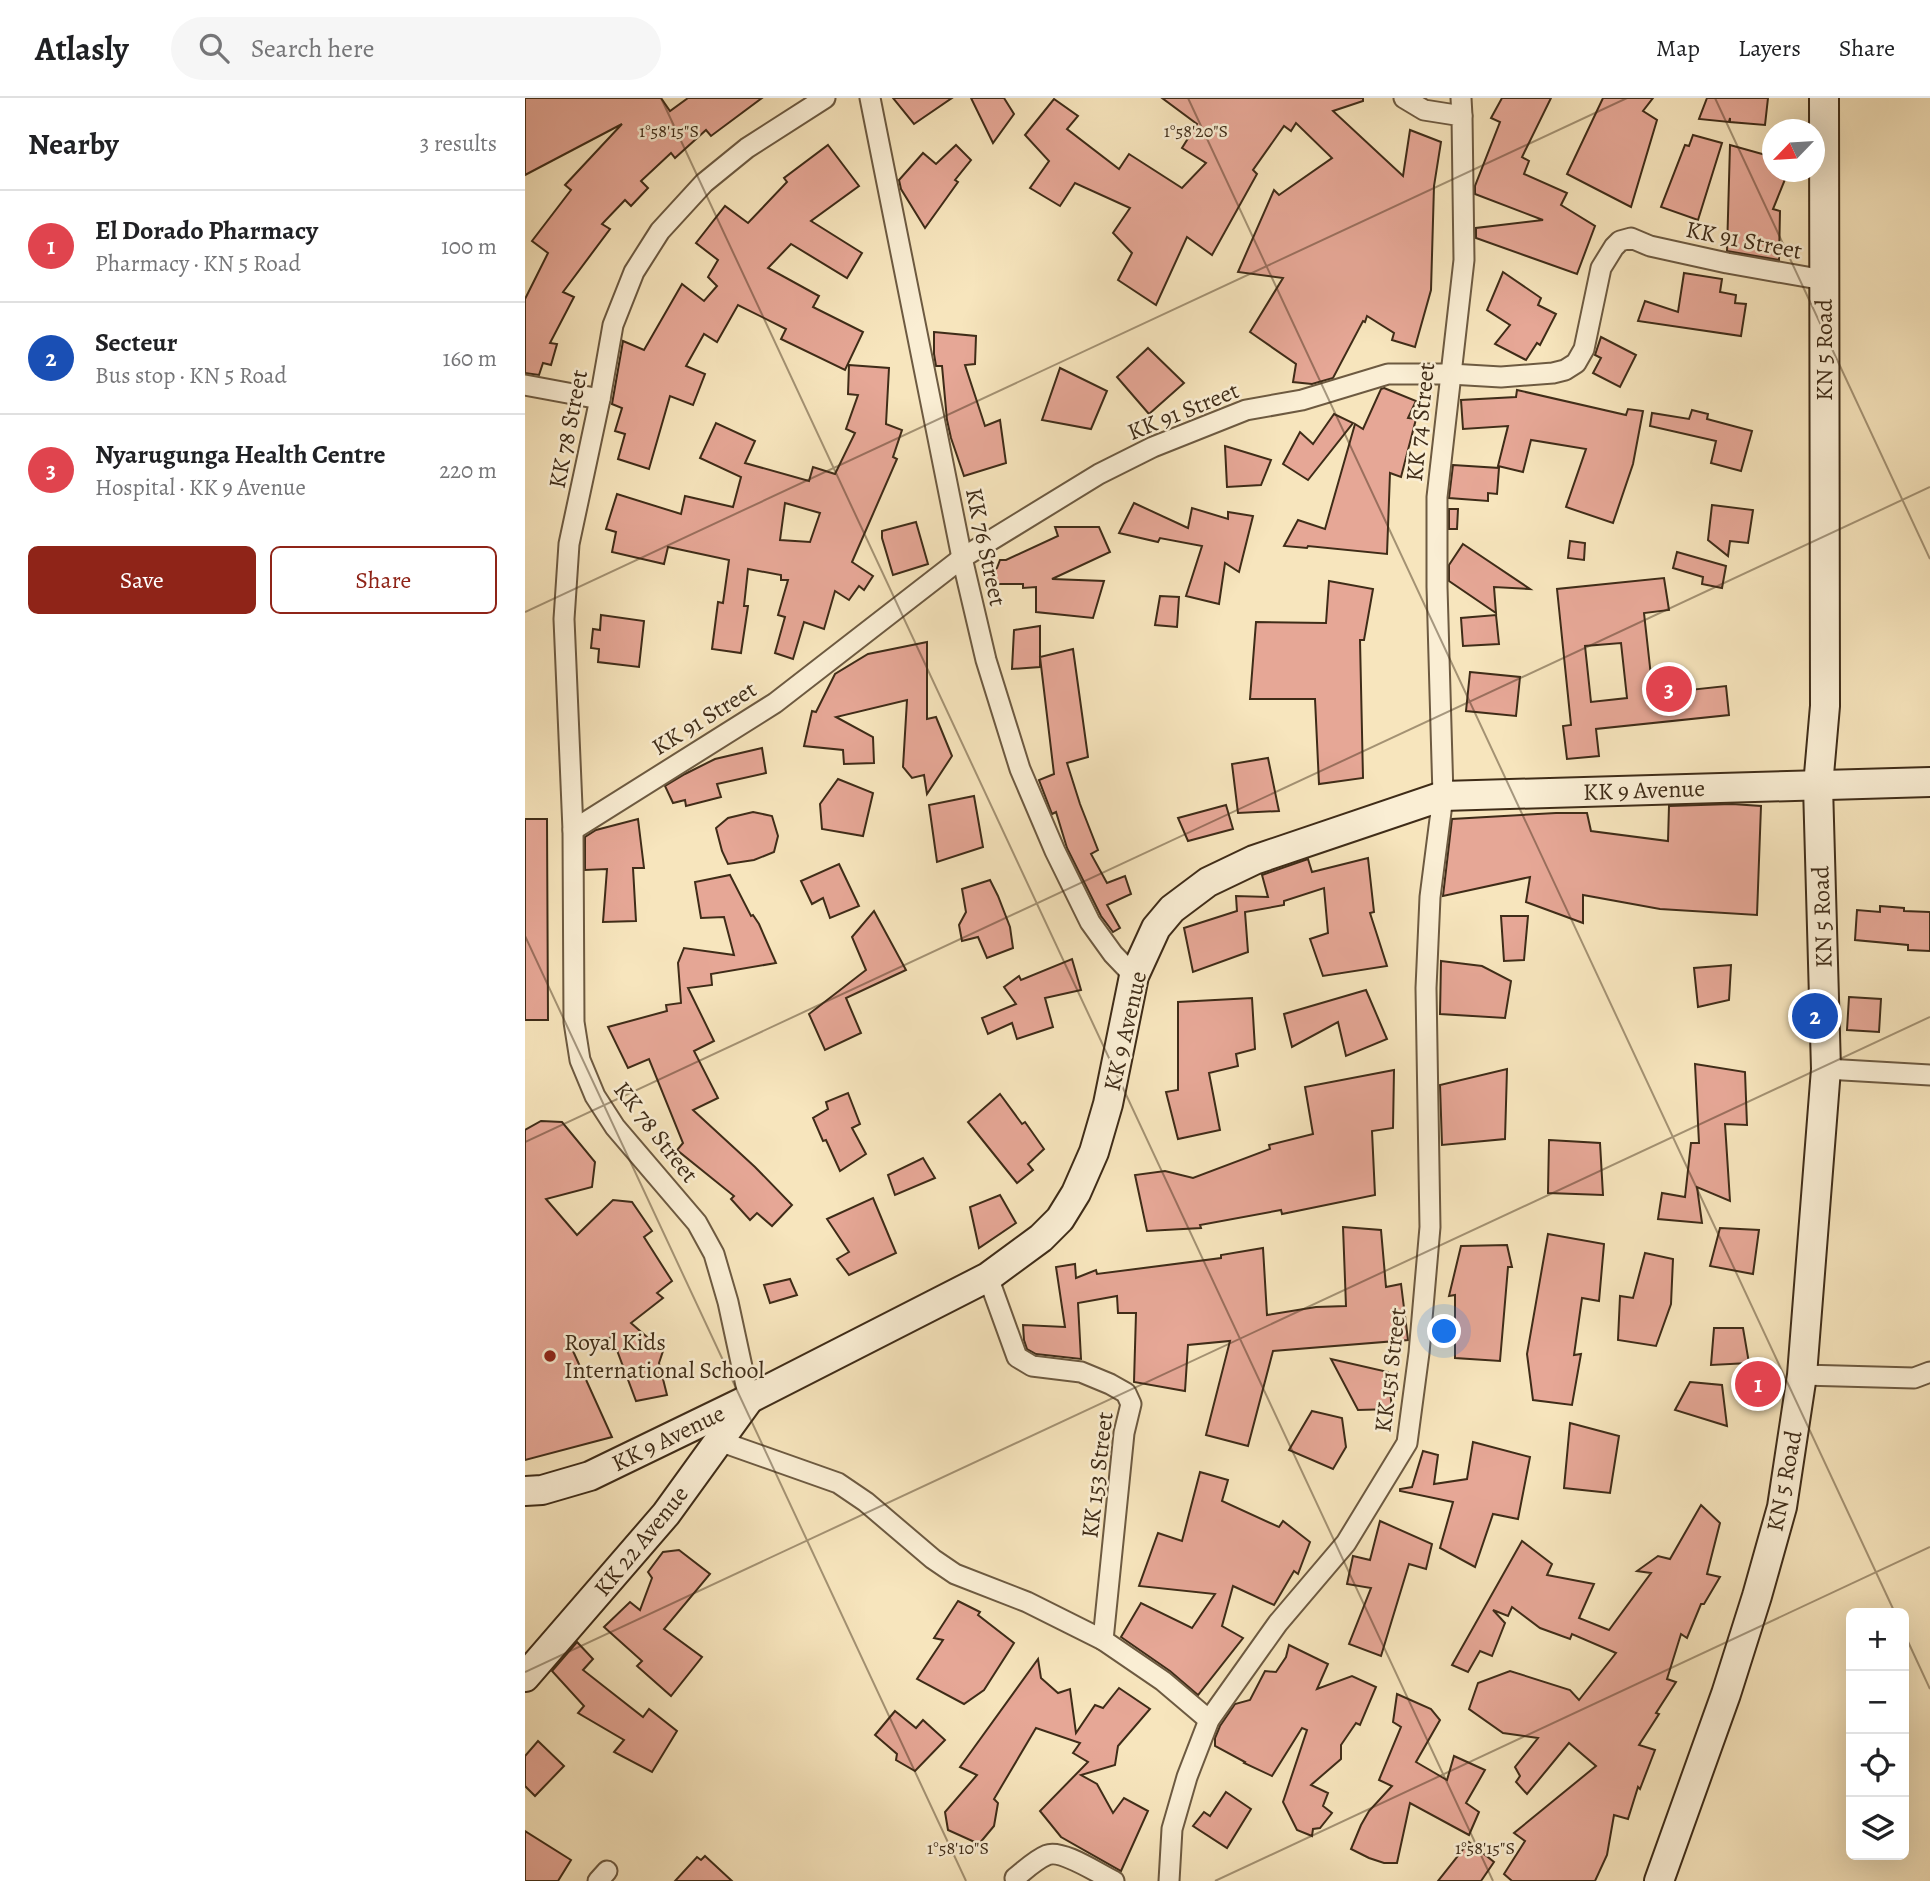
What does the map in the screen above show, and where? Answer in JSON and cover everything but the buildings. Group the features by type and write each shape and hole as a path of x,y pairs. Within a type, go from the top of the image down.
{"main road":[{"name":"KN 5 Road","path":"1659,1881 1730,1682 1783,1507 1802,1375 1826,1069 1818,786 1825,706 1824,98"},
{"name":"KK 9 Avenue","path":"525,1491 542,1490 590,1476 749,1399 988,1277 1041,1238 1060,1219 1076,1193 1094,1152 1108,1104 1134,976 1156,928 1172,909 1208,882 1254,860 1443,796 1930,782"},
{"name":"KK 22 Avenue","path":"525,1677 666,1514 749,1399"}],"street":[{"name":"KK 78 Street","path":"749,1399 728,1302 714,1254 697,1223 615,1127 595,1096 580,1060 574,1022 573,830 564,619 569,544 613,326 634,272 660,231 704,183 747,148 825,98"},
{"name":"KK 76 Street","path":"870,98 962,558 986,660 1020,769 1055,851 1090,922 1113,954 1134,976"},
{"name":"KK 74 Street","path":"1403,98 1424,110 1461,107 1464,260 1437,498 1443,796"},
{"name":"KK 91 Street","path":"573,830 775,703 962,558 1099,474 1153,447 1246,410 1302,400 1388,374 1501,377 1565,370 1576,363 1584,349 1601,268 1620,241 1631,238 1650,246 1714,260 1824,280"},
{"path":"525,385 600,399"},
{"name":"KK 151 Street","path":"1169,1881 1172,1829 1187,1777 1209,1720 1278,1623 1346,1543 1408,1443 1430,1227 1426,988 1430,897 1443,796"},
{"path":"1826,1069 1930,1075"},
{"name":"KK 153 Street","path":"988,1277 1017,1357 1032,1366 1081,1372 1126,1393 1131,1404 1123,1433 1103,1640"},
{"path":"1802,1375 1914,1378 1930,1372"},
{"path":"719,1441 838,1483 866,1502 933,1559 955,1574 1027,1602 1103,1640 1163,1681 1209,1720"},
{"path":"1015,1878 1033,1862 1050,1853 1067,1855 1114,1881"}],"place":[{"name":"Nyarugunga Health Centre","path":"1669,689"},
{"name":"Secteur","path":"1815,1016"},
{"name":"Royal Kids International School","path":"550,1356"},
{"name":"El Dorado Pharmacy","path":"1758,1384"}]}
